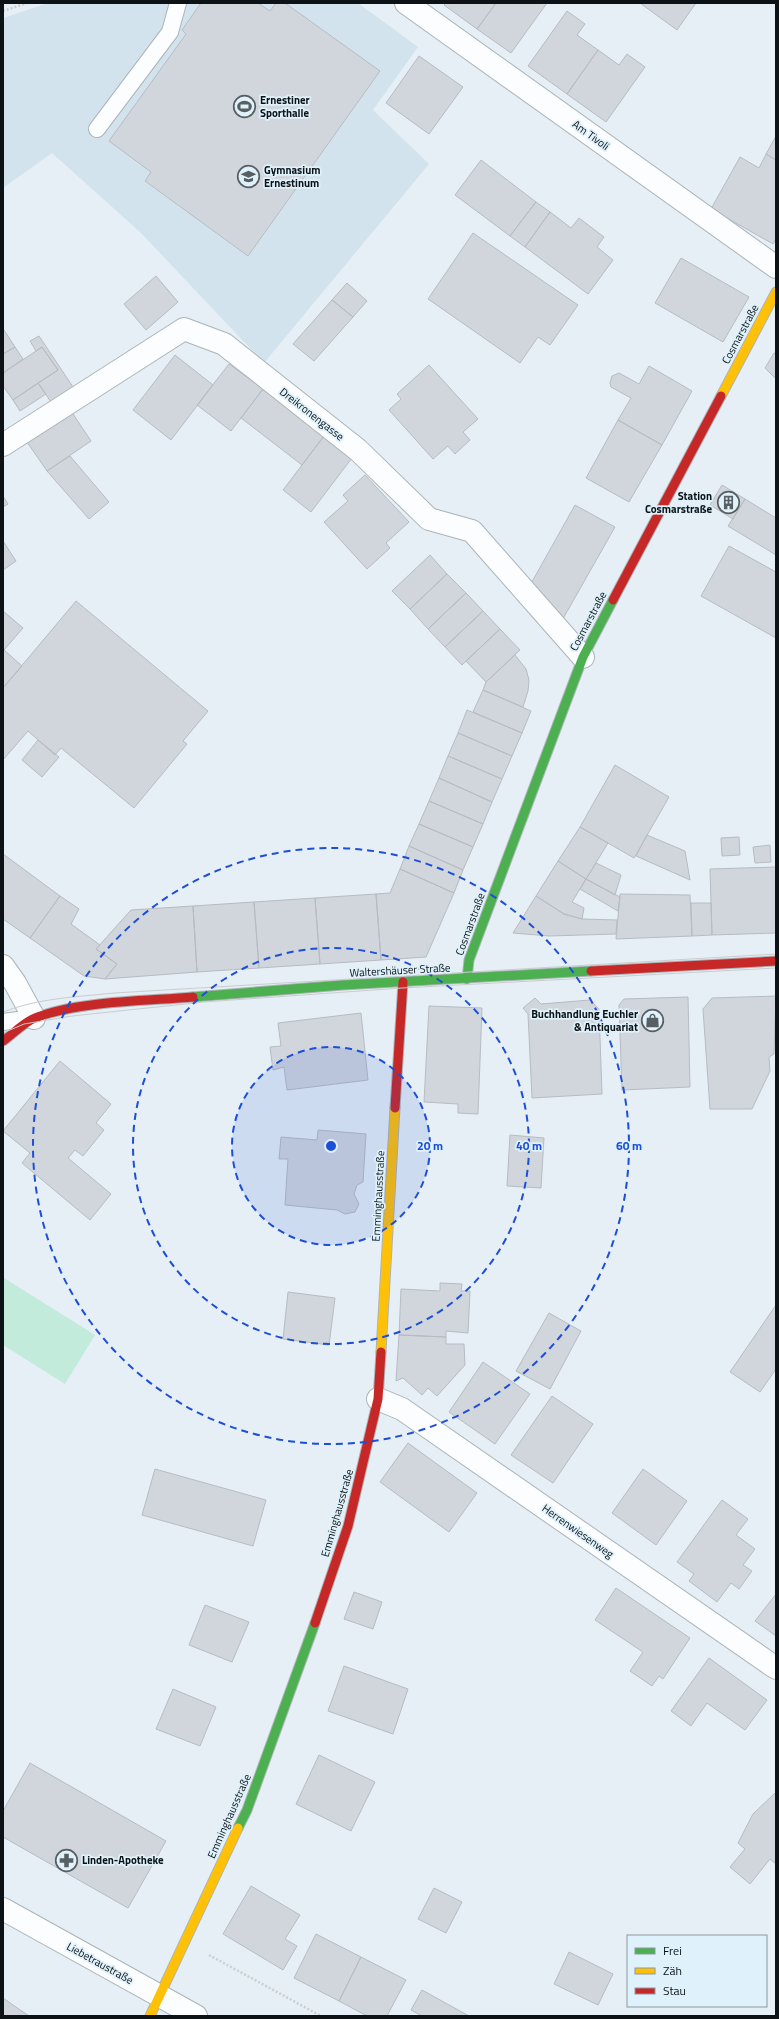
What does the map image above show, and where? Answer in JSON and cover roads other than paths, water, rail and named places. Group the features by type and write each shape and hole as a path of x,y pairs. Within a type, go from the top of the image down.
{"street":[{"name":"Am Tivoli","path":"406,3 776,267"},
{"name":"Cosmarstraße","path":"467,979 469,960 582,657 776,292"},
{"name":"Dreikronengasse","path":"3,445 184,329 224,344 358,450 429,519 472,531 582,657"},
{"name":"Waltershäuser Straße","path":"34,1018 62,1010 97,1005 250,992 776,961"},
{"path":"3,966 15,983 34,1018 3,1041"},
{"name":"Emminghausstraße","path":"150,2016 247,1810 301,1665 348,1526 378,1399 402,982"},
{"name":"Herrenwiesenweg","path":"378,1399 402,1409 776,1668"},
{"name":"Liebetraustraße","path":"3,1909 196,2016"}],"lane":[{"path":"97,129 170,32 178,3"},
{"path":"3,1022 34,1018"}],"tram line":[{"path":"3,1012 16,1007 44,1001 114,993 776,954"},
{"path":"3,1033 24,1024 72,1016 204,1002 402,988 776,968"}],"place":[{"name":"Ernestiner Sporthalle","path":"245,106"},
{"name":"Gymnasium Ernestinum","path":"248,176"},
{"name":"Station Cosmarstraße","path":"728,502"},
{"name":"Buchhandlung Euchler & Antiquariat","path":"653,1020"},
{"name":"Linden-Apotheke","path":"66,1860"}]}
